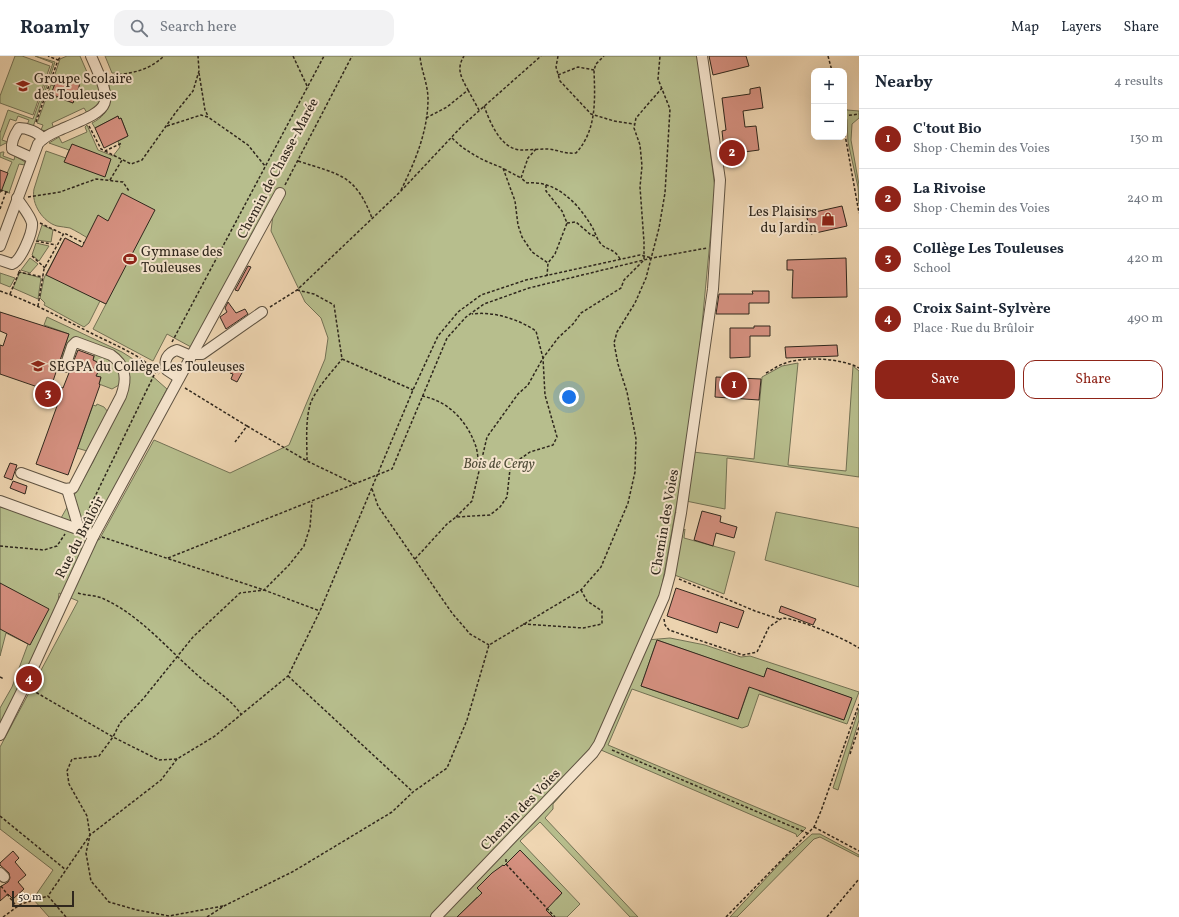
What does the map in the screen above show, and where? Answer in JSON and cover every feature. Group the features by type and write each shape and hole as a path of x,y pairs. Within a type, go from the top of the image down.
{"street":[{"path":"0,246 21,199 32,158 37,146 43,138 99,112 105,103 106,92 92,56"},
{"name":"Chemin des Voies","path":"436,917 593,753 599,744 664,597 670,575 681,513 714,283 714,247 720,180 702,56"},
{"path":"32,158 14,152 11,146 19,128 33,132 43,138"},
{"name":"Chemin de Chasse-Marée","path":"191,355 280,193"},
{"path":"0,260 11,264 18,261 32,227 21,199"},
{"path":"177,381 165,366 166,358 169,354 177,350 191,355 202,354 262,312"},
{"path":"21,473 67,489 73,488 113,415 125,385 126,376 116,358 96,348 77,342 72,346 65,367"},
{"name":"Rue du Brûloir","path":"0,735 25,685 94,535 191,355"},
{"path":"67,489 75,528"},
{"path":"0,501 94,535"}],"path":[{"path":"48,56 58,60"},
{"path":"33,132 58,60 61,56"},
{"path":"101,78 136,72 153,66 164,56"},
{"path":"198,56 205,110 208,117"},
{"path":"293,56 308,88"},
{"path":"170,344 324,56"},
{"name":"Chemin de Chasse-Marée","path":"280,193 352,56"},
{"path":"400,192 422,141 426,118 428,99 419,56"},
{"path":"464,56 461,61 459,74 479,110"},
{"path":"262,312 297,290 400,192 479,110 541,56"},
{"path":"558,56 556,67 560,82 594,116 627,124 635,124"},
{"path":"484,106 493,128 508,146 520,150 536,149 552,150 565,154 576,153 589,134 594,116 594,70 596,64 604,56"},
{"path":"207,917 224,906 307,864 392,812 412,792 448,768 467,720 490,645 581,590 601,567 628,503 635,472 636,439 627,392 618,364 614,344 617,332 635,303 646,278 652,258 665,193 668,167 670,109 658,79 660,56"},
{"path":"828,56 831,68"},
{"path":"558,75 578,67 594,70"},
{"path":"86,119 101,149 132,164 142,160 193,91 199,71"},
{"path":"415,559 447,524 472,501 486,437 518,394 528,385 543,358 558,338 573,324 581,312 621,288 624,280 644,260 640,187 642,166 640,145 634,128 636,118 662,88"},
{"path":"426,118 447,107 468,90"},
{"path":"847,116 859,114"},
{"path":"167,126 201,115 208,117 248,145 265,166"},
{"path":"452,138 463,150 484,161 503,168 527,183 537,182 560,191 571,199 591,225 602,245 616,252 620,260"},
{"path":"846,140 859,213"},
{"path":"105,151 122,143"},
{"path":"521,178 528,158 536,149"},
{"path":"110,180 122,160"},
{"path":"298,161 339,174 355,185 365,200 372,218"},
{"path":"503,168 514,200 518,225 522,237 532,252 548,263"},
{"path":"21,199 60,192 96,179 122,182 129,191"},
{"path":"546,185 546,191 562,211 567,223 555,254 548,263 547,276"},
{"path":"0,209 6,192"},
{"path":"567,223 576,222 591,235 596,236"},
{"path":"40,223 84,242"},
{"path":"38,306 45,268 63,234"},
{"path":"34,241 57,245"},
{"path":"168,558 312,502 392,468 447,338 470,314 484,304 529,288 652,258 714,247"},
{"path":"30,254 45,268"},
{"path":"3,917 17,906 48,896 90,835 162,780 177,759 214,736 288,676 320,611 379,474 413,390 438,336 458,312 481,295 526,280 640,255 652,258"},
{"path":"18,272 43,277"},
{"path":"297,290 314,294 334,306 342,359 324,381 311,402 306,430 307,461"},
{"path":"0,291 38,306 125,350 160,376"},
{"path":"456,517 490,515 500,507 507,497 510,469 517,461 530,452 553,445 557,437 545,395 543,358 536,331 526,325 497,314 470,314"},
{"path":"342,359 413,390"},
{"path":"766,373 784,364 804,361 833,360 846,362 859,368"},
{"path":"0,546 44,550 57,546 75,528 159,364"},
{"path":"177,381 247,426 307,461 354,484"},
{"path":"422,396 450,407 463,422 476,445 479,470"},
{"path":"235,442 247,426"},
{"path":"372,489 378,506 452,613 470,634 490,645"},
{"path":"224,906 169,916 137,910 109,902 91,881 86,853 90,835 87,816 69,784 67,771 72,759 99,756 113,737 120,723 143,699 193,637 240,592 264,590 289,565 304,546 310,526 312,502"},
{"path":"94,535 264,590 320,611"},
{"path":"670,575 755,611 779,619 793,620 847,641 859,648"},
{"path":"68,590 84,595 103,598 131,616 178,656 194,672 233,702 241,714"},
{"path":"523,624 583,628 602,624 602,611 587,602 581,590"},
{"path":"664,616 665,625 669,630 735,653 748,656 760,649 766,632 779,619"},
{"path":"288,676 412,792"},
{"path":"0,677 4,678"},
{"path":"25,685 113,737 159,760 177,759"},
{"path":"726,917 814,827 822,811 859,704"},
{"path":"850,754 859,727"},
{"path":"612,750 807,833"},
{"path":"0,816 66,870"},
{"path":"814,827 859,851"},
{"path":"506,856 506,864 554,917"},
{"path":"2,875 0,885 17,906"},
{"path":"827,917 859,880"},
{"path":"48,896 66,917"}],"green space":[{"name":"Groupe Scolaire des Touleuses","path":"15,56 22,56 50,66 33,115 0,103 0,96"},
{"path":"35,56 55,62 33,127 27,125 29,120 18,116 16,121 10,119 2,140 8,142 0,146 0,133 8,110 33,119 53,63"},
{"path":"67,56 80,56 90,79 96,77 102,91 100,105 87,113 84,108 52,123 54,129 46,131 41,130 43,125 37,123 51,85 54,86 55,97 73,103 77,93 80,83 63,76 54,77 60,59"},
{"name":"Bois de Cergy","path":"105,56 698,56 715,188 694,409 661,591 602,739 436,917 49,917 33,899 53,870 0,829 0,747 78,601 59,593 57,612 0,725 0,708 12,687 28,644 6,633 0,656 0,504 57,525 93,462 120,404 126,371 78,340 62,368 58,366 63,357 62,354 69,334 44,325 47,317 122,352 133,359 167,389 89,536 99,540 154,440 230,473 289,445 325,359 328,338 321,318 305,302 271,231 273,215 285,193 279,188 191,347 167,334 153,361 93,329 106,304 100,301 89,323 84,327 44,305 45,303 40,298 44,278 65,238 84,248 89,239 70,228 57,226 47,221 36,206 34,201 34,189 46,151 66,158 69,150 49,143 59,137 62,143 87,132 85,127 87,125 98,150 113,156 120,147 118,141 128,136 121,118 119,119 118,116 95,128 92,123 104,114 109,104 110,92 107,78 119,76 120,73 112,73"},
{"path":"847,110 859,111 859,118 852,124 851,140 859,185 859,204 858,187 848,142"},
{"path":"4,152 3,156 14,160 15,156 25,162 25,165 19,164 9,193 0,189 12,162 0,157 0,153"},
{"path":"42,225 53,230 51,242 37,240"},
{"path":"36,243 49,246 39,261 32,255"},
{"path":"30,258 38,264 30,273 21,270"},
{"path":"20,272 41,278 38,299 13,288"},
{"path":"0,273 15,278 10,287 0,283"},
{"path":"74,346 110,357 122,375 119,385 112,389 99,384 101,378 96,376 99,370 94,368 97,362 93,360 95,354 77,348 69,370 66,369"},
{"path":"798,363 788,465 846,471 853,366 859,371 859,477 727,458 725,509 686,501 693,452 754,459 762,377 782,366"},
{"path":"97,404 104,407 108,412 87,451 70,446 78,447 93,405 96,406"},
{"path":"776,512 859,528 859,587 765,560"},
{"path":"685,529 684,538 735,552 724,594 672,574 681,533"},
{"path":"670,638 705,645 741,657 750,656 859,692 847,724 759,694 748,726 742,728 632,689 608,745 806,828 797,837 796,834 601,750 553,804 553,809 545,818 638,917 630,917 540,822 520,841 580,904 567,917 549,917 551,915 503,865 495,872 520,917 484,881 477,888 505,917 497,917 477,897 457,917 438,917 598,751 647,640","holes":["657,640 754,674 738,719 641,686","767,668 851,698 844,720 759,691","520,851 562,893 556,899"]},
{"path":"859,709 859,720 838,790 833,788"},
{"path":"812,834 820,834 859,855 859,857 820,837 814,839 737,917 730,917 785,858"}],"building":[{"path":"709,56 746,56 749,66 713,75"},
{"path":"58,76 80,83 73,103 51,94"},
{"path":"760,87 763,108 743,111 745,127 756,126 759,150 737,153 738,158 725,159 722,131 726,130 722,98 750,94 750,89"},
{"path":"118,116 119,119 121,118 128,136 104,148 95,128"},
{"path":"72,144 111,159 105,177 64,162"},
{"path":"0,170 8,173 1,192 0,192"},
{"path":"122,193 155,210 106,304 46,275 65,238 82,247 98,215 108,221"},
{"path":"842,206 847,226 811,234 806,214"},
{"path":"846,258 847,297 792,298 793,270 787,270 787,260"},
{"path":"248,266 251,267 238,291 235,290"},
{"path":"752,291 769,291 769,303 749,303 749,314 716,314 719,294 753,294"},
{"path":"228,302 236,313 245,309 248,314 226,329 220,317 227,312 225,308"},
{"path":"0,312 69,334 52,384 63,388 78,350 94,356 93,360 97,362 94,368 99,370 96,376 101,377 100,385 68,475 36,464 61,395 0,374 0,345 3,346 7,334 0,331"},
{"path":"754,326 770,326 770,336 750,336 750,357 730,358 730,328 754,328"},
{"path":"837,345 838,356 786,358 785,347"},
{"path":"233,367 243,371 237,382 231,379 233,374 230,373"},
{"path":"716,377 761,379 759,400 715,397"},
{"path":"10,463 17,465 12,480 4,477"},
{"path":"13,481 27,486 25,494 10,488"},
{"path":"702,511 721,516 720,522 737,527 734,538 716,533 713,546 694,540"},
{"path":"0,583 49,609 30,645 0,629"},
{"path":"676,588 744,611 738,628 720,622 717,633 667,616"},
{"path":"781,606 816,619 813,625 779,612"},
{"path":"657,640 764,677 767,668 852,698 844,720 749,687 738,719 641,686"},
{"path":"520,850 562,893 546,910 553,917 457,917 482,893 477,888 492,873 503,865 504,866"},
{"path":"13,851 19,858 15,862 26,875 18,882 24,889 13,899 8,894 0,901 0,887 8,882 10,878 9,873 0,865 0,863"}],"place":[{"name":"Groupe Scolaire des Touleuses","path":"23,86"},
{"name":"La Rivoise","path":"732,153"},
{"name":"Les Plaisirs du Jardin","path":"828,219"},
{"name":"Gymnase des Touleuses","path":"130,259"},
{"name":"SEGPA du Collège Les Touleuses","path":"38,366"},
{"name":"C'tout Bio","path":"734,385"},
{"name":"Collège Les Touleuses","path":"48,394"},
{"name":"Croix Saint-Sylvère","path":"29,679"}]}
